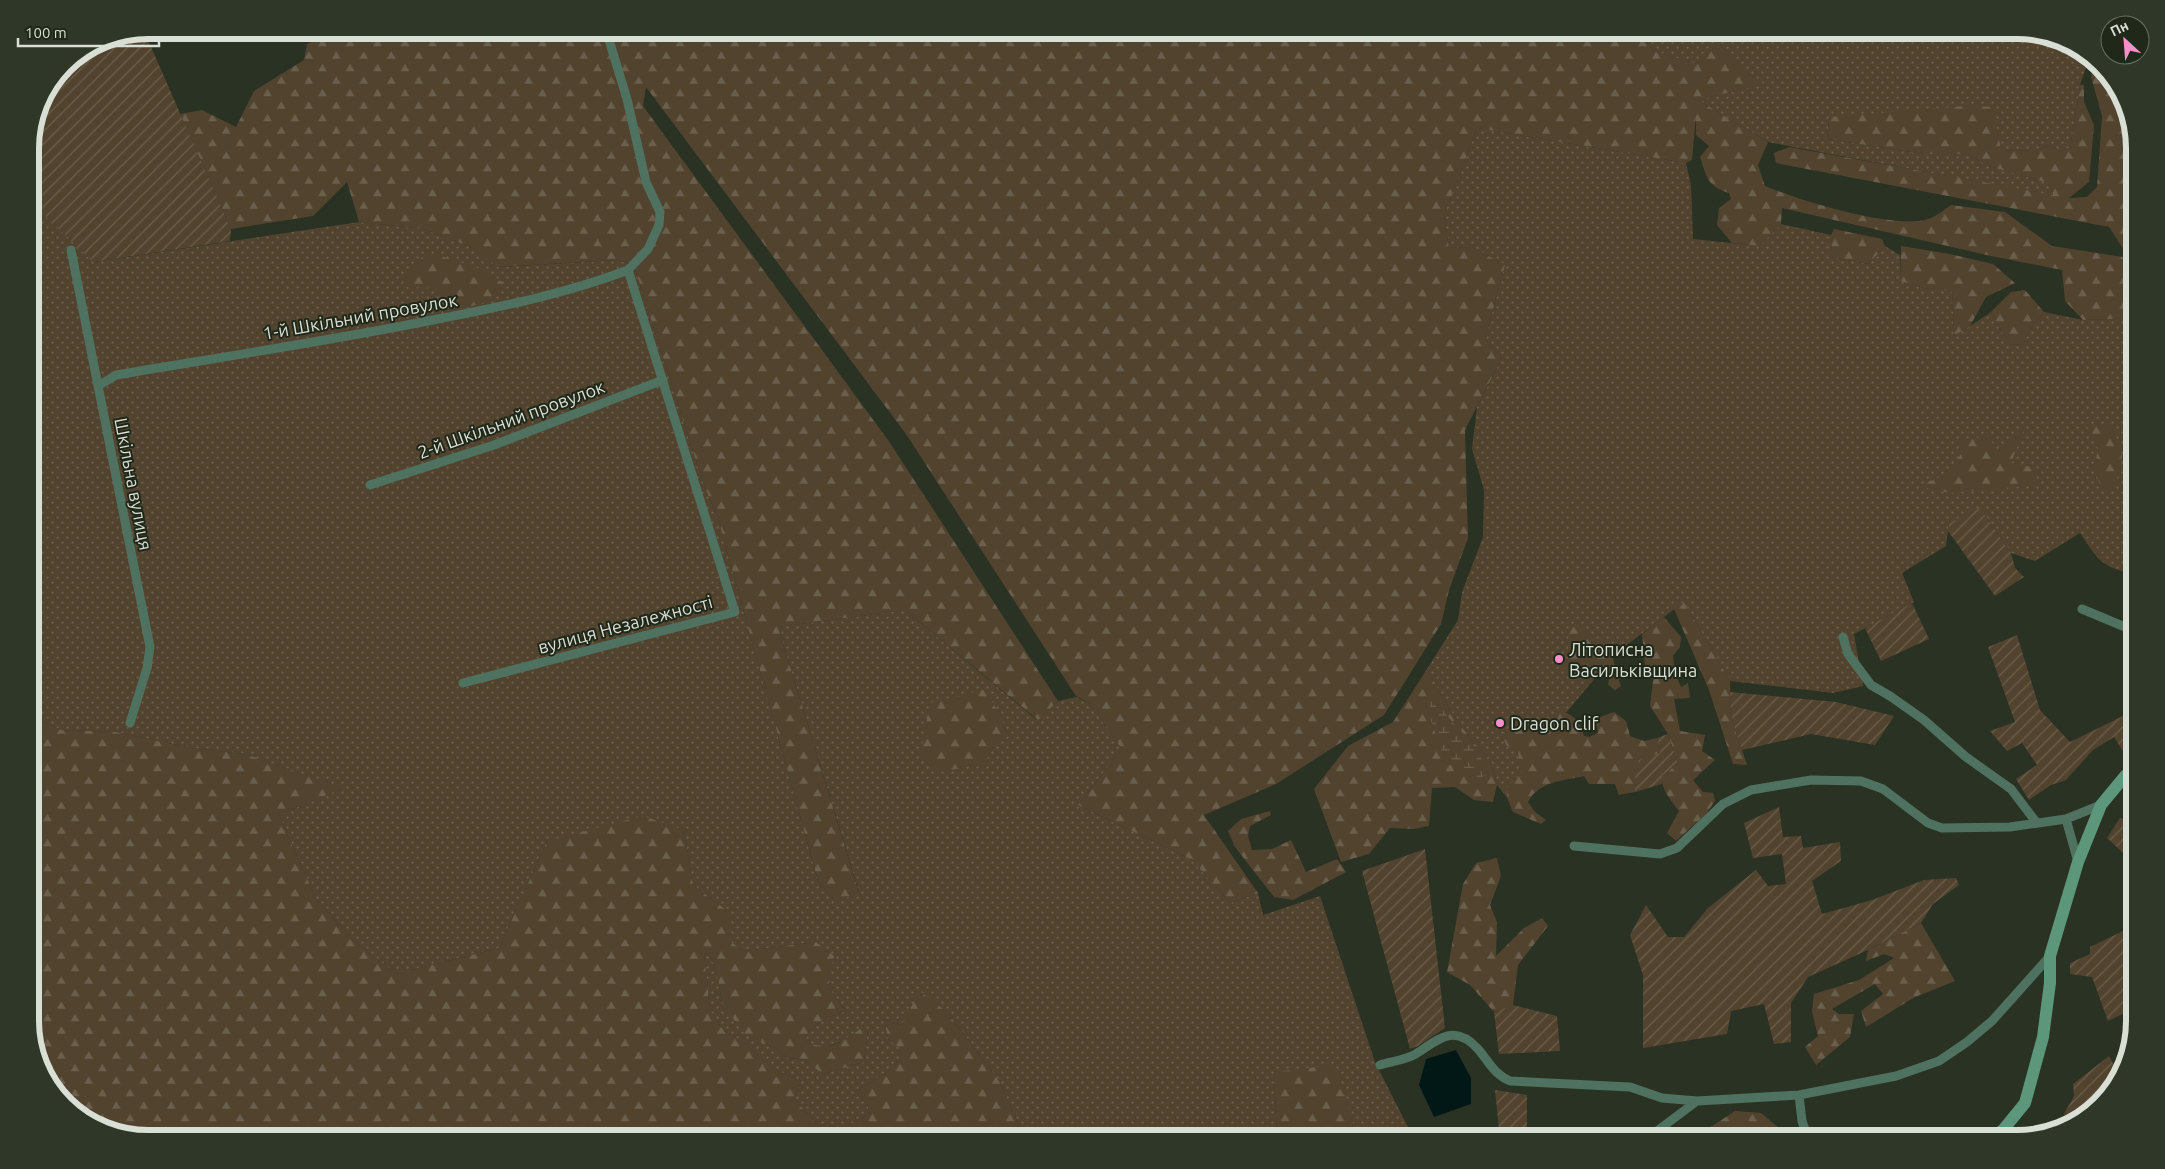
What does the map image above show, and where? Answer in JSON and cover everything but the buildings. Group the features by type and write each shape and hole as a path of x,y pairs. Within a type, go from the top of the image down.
{"street":[{"path":"609,39 627,99 646,182 660,212 659,226 648,248 628,270 663,380"},
{"name":"Шкільна вулиця","path":"71,250 150,647 130,723"},
{"name":"1-й Шкільний провулок","path":"98,386 116,375 344,338 483,310 602,280 628,270"},
{"name":"2-й Шкільний провулок","path":"370,485 494,445 663,380"},
{"name":"вулиця Незалежності","path":"463,683 735,612 706,525 663,380"},
{"path":"2082,609 2126,628"},
{"path":"1843,637 1848,654 1871,686 1890,696 1924,720 1966,757 2012,789 2036,822"},
{"path":"2003,1130 2025,1103 2043,1037 2050,983 2050,956 2078,862 2101,805 2126,775"},
{"path":"1574,846 1660,854 1677,848 1722,804 1751,790 1811,780 1862,781 1883,789 1921,819 1942,828 2010,827 2066,819 2101,805"},
{"path":"2066,819 2078,862"},
{"path":"1380,1065 1412,1056 1441,1036 1458,1036 1477,1048 1489,1066 1502,1078 1510,1081 1630,1087 1662,1098 1697,1102 1798,1095 1896,1076 1940,1061 1992,1021 2050,956"},
{"path":"1798,1095 1805,1130"},
{"path":"1659,1130 1697,1102"}],"green space":[{"path":"148,39 231,229 230,241 93,262 39,210 39,141 42,120 57,87 81,61 93,53 120,42"},
{"path":"318,39 1644,39 1653,51 1694,63 1713,43 1764,84 1698,100 1768,142 1758,165 1765,186 1824,206 1873,218 1896,221 1916,221 1931,218 1951,205 2005,212 2052,246 2126,258 2126,318 2083,320 2065,301 2062,270 1991,256 1782,208 1781,224 1759,246 1732,243 1717,225 1719,208 1731,199 1729,193 1716,187 1706,176 1700,157 1709,146 1696,135 1696,116 1692,160 1686,163 1477,128 1444,216 1449,248 1472,247 1505,265 1485,339 1502,358 1465,430 1468,538 1449,590 1441,624 1384,715 1276,784 1204,815 1258,893 1230,903 1192,860 1078,805 1122,749 1090,704 1076,696 906,434 646,87 643,106 888,440 1058,701 1038,720 905,610 778,627 859,893 836,902 818,881 719,522 702,480 634,266 618,260 497,267 478,250 424,229 359,222 347,182 313,216 231,229 180,114 202,110 236,127 254,91 304,60 307,44"},
{"path":"1644,39 2017,39 2045,42 2059,47 2078,57 2087,64 2080,85 2070,148 2060,151 2048,145 2035,151 2001,150 1829,117 1827,139 1924,154 1966,154 1992,167 2049,183 2053,196 1768,142 1698,100 1763,84 1653,51"},
{"path":"2093,70 2108,87 2115,100 2124,127 2126,141 2126,253 2109,227 1776,163 1774,153 1789,147 2053,195 2048,183 1992,167 1966,154 1924,154 1827,139 1829,117 1968,106 1993,107 2001,150 2035,151 2048,145 2060,151 2070,148 2080,85 2084,85 2084,102 2094,125 2089,182 2069,198 2087,197 2097,187 2102,116 2091,77"},
{"path":"1477,128 1686,163 1691,185 1693,239 1759,246 1781,224 1831,235 1832,257 1868,264 1885,246 1900,255 1900,281 1931,290 1952,290 1954,336 1990,313 2010,345 2023,344 2031,327 2044,312 2083,320 2126,318 2126,572 2108,566 2102,561 2080,533 2035,561 2011,553 1980,508 1949,523 1946,546 1902,573 1914,602 1854,634 1863,686 1833,693 1730,681 1684,602 1616,653 1565,714 1515,807 1497,785 1490,759 1472,741 1450,710 1427,669 1458,620 1462,592 1483,537 1484,490 1472,449 1477,407 1502,358 1485,339 1505,265 1472,247 1449,248 1444,215"},
{"path":"39,210 94,262 359,222 424,229 478,250 498,267 618,260 634,266 702,480 719,522 818,881 835,901 859,892 778,627 905,610 1037,720 1058,701 1076,697 1090,704 1122,749 1078,805 1192,860 1230,903 1258,893 1263,915 1320,896 1375,1062 1409,1130 1353,1130 1352,1114 1274,1072 1277,1130 1021,1130 999,1081 948,1013 901,1025 884,1019 888,1039 903,1050 894,1068 855,1091 867,1104 870,1113 845,1128 818,1125 794,1099 800,1082 771,1067 742,1041 724,1031 710,1010 704,953 710,954 718,979 722,1003 764,1044 776,1048 788,1058 802,1059 823,1074 864,1062 868,1031 860,1029 843,1041 822,1048 805,1042 809,1030 829,1017 846,1011 828,987 833,956 816,942 745,951 729,941 729,912 693,885 684,830 547,841 499,948 396,974 356,943 316,899 279,815 342,788 245,754 191,748 116,732 61,730 39,720"},
{"path":"1834,229 1882,239 1885,246 1868,264 1832,257 1831,235"},
{"path":"1901,246 1950,254 1993,264 2015,283 1986,297 1970,326 1954,336 1952,290 1931,290 1900,281"},
{"path":"428,252 478,268 505,284 493,300 447,313 437,288 407,287 403,282 411,267"},
{"path":"2025,290 2044,312 2031,327 2023,344 2010,345 1990,313 2011,292"},
{"path":"2086,424 2111,424 2122,455 2116,486 2103,492 2094,470 2098,449"},
{"path":"2024,429 2011,463 2037,468 2037,485 1949,493 1919,486 1947,474 1963,451 1959,439 1990,437 1997,452"},
{"path":"1980,508 2011,553 2015,568 2024,577 1995,596 1948,531 1949,523"},
{"path":"1684,602 1730,681 1731,716 1747,765 1733,764 1709,690 1674,609"},
{"path":"1912,603 1929,639 1881,661 1865,628"},
{"path":"1664,617 1681,637 1680,647 1673,656 1675,673 1681,687 1688,683 1690,698 1674,699 1680,731 1705,735 1702,751 1715,760 1693,780 1703,792 1713,793 1715,801 1706,814 1676,841 1667,833 1679,811 1663,786 1662,776 1678,764 1668,734 1650,706 1653,680 1645,666 1642,634"},
{"path":"1569,626 1580,627 1589,637 1605,640 1612,650 1614,664 1622,670 1619,681 1621,686 1615,690 1608,685 1607,671 1598,668 1592,677 1564,674 1568,658"},
{"path":"2017,635 2040,710 2070,742 2126,714 2126,756 2114,737 2093,750 2066,780 2051,785 2029,800 2016,779 2037,765 2022,743 2007,751 1990,731 2015,722 1988,647"},
{"path":"1427,669 1450,710 1472,741 1490,759 1497,785 1493,802 1474,800 1455,787 1432,788 1429,826 1414,829 1390,828 1369,854 1341,862 1314,789 1348,746 1393,722"},
{"path":"986,689 1006,729 984,763 941,772 920,757 930,703"},
{"path":"1432,692 1445,713 1476,749 1481,757 1486,775 1478,779 1471,769 1446,764 1429,715"},
{"path":"1730,692 1836,702 1894,716 1875,745 1811,734 1742,750 1731,716"},
{"path":"1560,710 1570,714 1581,726 1584,736 1589,737 1598,733 1595,719 1614,712 1626,721 1630,736 1644,741 1657,738 1660,753 1635,779 1635,792 1619,795 1615,784 1589,784 1584,776 1552,783 1538,790 1528,802 1535,812 1546,820 1541,824 1513,812 1506,788 1522,773 1518,752 1506,745 1504,739 1517,727 1529,721 1540,728 1554,722"},
{"path":"39,720 61,730 116,732 191,748 245,754 343,788 279,815 316,899 356,943 396,974 499,948 547,841 643,816 684,830 693,885 729,912 729,941 745,951 816,942 834,956 828,987 846,1011 829,1017 809,1030 805,1042 828,1046 846,1039 860,1029 868,1030 864,1062 823,1074 802,1059 788,1058 776,1048 744,1033 722,1003 718,979 710,954 704,953 710,1010 724,1031 742,1041 771,1067 800,1082 794,1099 818,1125 845,1128 870,1113 867,1104 855,1091 894,1068 902,1050 888,1039 884,1019 901,1025 920,991 948,1013 999,1081 1021,1130 141,1130 113,1124 87,1112 66,1093 50,1069 41,1042 39,1028"},
{"path":"1668,734 1678,764 1662,776 1662,784 1635,792 1635,779 1639,760 1660,753 1657,738"},
{"path":"1779,807 1783,837 1801,836 1803,848 1840,842 1841,861 1812,881 1822,914 1872,900 1924,880 1956,878 1959,885 1933,904 1921,923 1868,950 1808,977 1791,1003 1791,1042 1774,1044 1764,1004 1731,1011 1727,1034 1643,1048 1643,975 1630,935 1646,905 1668,937 1684,937 1708,908 1756,870 1768,886 1786,884 1782,854 1753,858 1744,823"},
{"path":"1270,811 1271,815 1250,826 1248,836 1252,850 1272,849 1291,840 1306,872 1337,859 1346,872 1293,900 1274,897 1235,847 1228,831 1241,819"},
{"path":"2120,818 2126,820 2126,856 2107,838"},
{"path":"1425,849 1445,1028 1418,1046 1410,1049 1362,871"},
{"path":"1497,858 1501,876 1490,905 1497,922 1496,956 1524,928 1542,918 1548,926 1518,965 1513,1005 1494,1012 1470,985 1447,972 1463,884 1476,863"},
{"path":"1921,923 1955,981 1915,997 1866,1027 1861,1011 1883,994 1875,984 1832,1009 1839,1014 1854,1014 1850,1037 1816,1065 1805,1047 1818,1036 1812,1012 1814,994 1859,980 1894,958 1884,954 1866,961 1868,950"},
{"path":"2126,929 2126,1012 2108,1021 2092,977 2070,974 2070,963 2090,954 2090,947"},
{"path":"1513,1005 1557,1016 1560,1051 1499,1054 1494,1012"},
{"path":"2109,1056 2116,1068 2104,1088 2084,1108 2067,1118 2064,1114 2074,1096 2073,1084"},
{"path":"1334,1065 1352,1114 1353,1130 1277,1130 1274,1072"},
{"path":"1495,1090 1527,1095 1527,1130 1499,1130"},
{"path":"1735,1111 1761,1113 1781,1130 1709,1130"}],"shaded area":[{"path":"1456,1050 1471,1078 1471,1104 1434,1117 1419,1085 1426,1059"}],"place":[{"name":"Літописна Васильківщина","path":"1559,659"},
{"name":"Dragon clif","path":"1500,723"}]}
